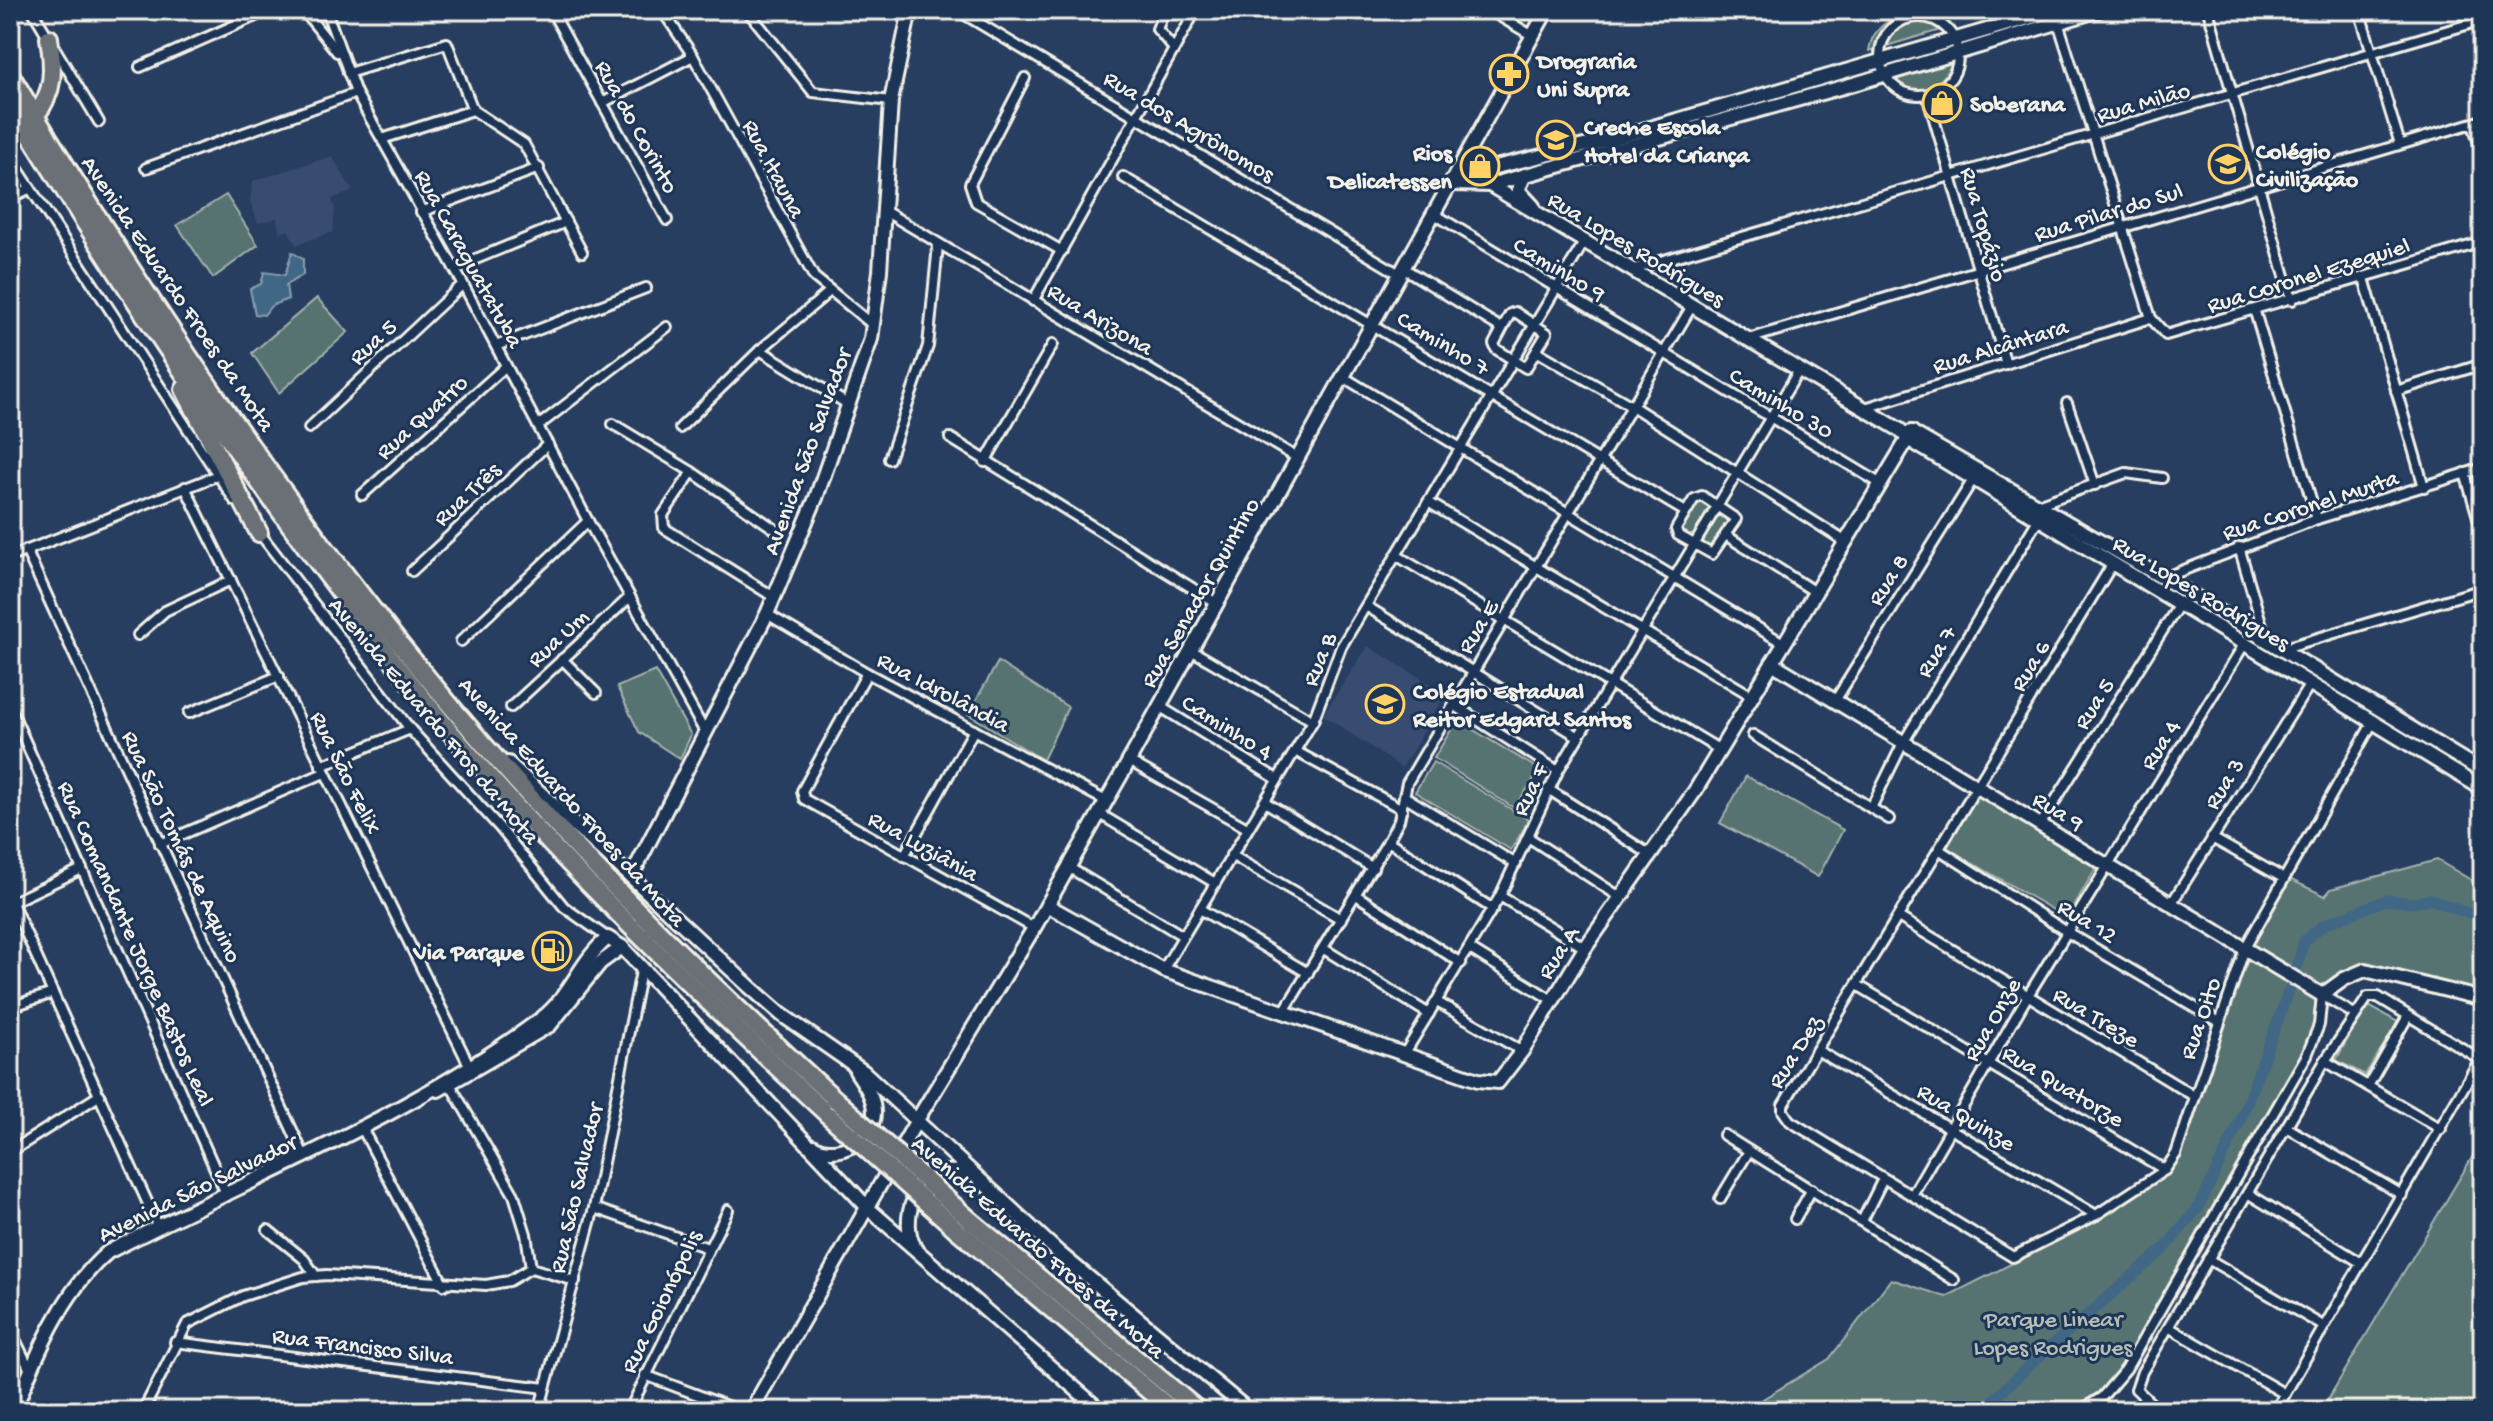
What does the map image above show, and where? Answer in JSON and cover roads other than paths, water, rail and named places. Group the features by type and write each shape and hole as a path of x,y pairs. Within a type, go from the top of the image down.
{"highway":[{"path":"35,116 47,102 52,86 49,38"},
{"name":"Avenida Eduardo Froes da Mota","path":"10,74 159,314 245,437 327,549 468,727 594,867 714,988 836,1100 963,1225 1173,1411"},
{"name":"Avenida Eduardo Froes da Mota","path":"10,102 162,344 336,585 430,707 542,834 633,928 828,1115 1199,1411"},
{"path":"162,344 259,533"}],"street":[{"path":"32,10 99,122"},
{"path":"140,67 269,10"},
{"path":"303,10 340,56"},
{"name":"Rua Caraguatatuba","path":"326,10 340,56 356,93 463,284 706,735"},
{"name":"Rua do Corinto","path":"551,10 667,220"},
{"name":"Rua Itauna","path":"662,10 693,56 805,263 829,292 874,326"},
{"path":"747,10 813,92 891,101"},
{"name":"Avenida São Salvador","path":"632,875 767,614 816,498 849,405 874,326 891,101 910,10"},
{"name":"Rua dos Agrônomos","path":"957,10 1499,327"},
{"path":"1165,10 1157,29 1174,49"},
{"path":"1033,301 1196,10"},
{"path":"1489,10 1533,36"},
{"name":"Rua Senador Quintino","path":"751,1411 861,1224 917,1120 1034,928 1104,800 1129,761 1436,215 1547,10"},
{"path":"1456,179 1490,185 1606,147 1791,95 1884,75 1957,46 2057,16 2100,10"},
{"path":"2208,10 2292,300"},
{"path":"2359,10 2400,144"},
{"path":"1905,14 1935,19 1957,46 1958,64 1947,84 1927,95 1902,92 1884,75 1880,61 1885,35 1905,14"},
{"path":"2057,16 2151,318"},
{"name":"Rua Milão","path":"1629,270 2483,20"},
{"path":"348,73 447,43 473,110 524,144 582,252"},
{"path":"1791,95 1880,61 1957,46"},
{"path":"602,103 693,56"},
{"path":"1025,78 970,184 970,191 976,202 1062,251"},
{"path":"146,168 356,93"},
{"name":"Rua Topázio","path":"1927,95 2006,364"},
{"path":"382,139 473,110"},
{"name":"Rua Pilar do Sul","path":"1744,340 2483,120"},
{"path":"2473,124 2483,156"},
{"path":"1456,179 1606,147"},
{"name":"Avenida Eduardo Fros da Mota","path":"10,157 216,476 259,533 410,729 500,828 564,907 608,938"},
{"path":"421,212 539,168"},
{"name":"Rua Lopes Rodrigues","path":"1479,172 1490,185 1583,244 2160,584 2180,603 2483,789"},
{"path":"1525,175 1519,192 1559,229"},
{"name":"Caminho 7","path":"1123,177 1493,394 1684,511"},
{"path":"10,198 29,189"},
{"name":"Rua Arizona","path":"883,210 1299,459"},
{"name":"Caminho 9","path":"1436,215 1663,354"},
{"path":"454,268 566,222"},
{"name":"Rua Coronel Ezequiel","path":"2151,318 2169,335 2483,242"},
{"path":"1535,323 1583,244"},
{"path":"889,459 928,346 938,245"},
{"path":"2364,278 2424,487"},
{"name":"Rua 5","path":"309,428 463,284"},
{"path":"496,346 646,288"},
{"path":"680,428 760,350 829,292"},
{"name":"Rua E","path":"1283,1013 1388,841 1402,809 1407,783 1692,306"},
{"path":"1515,312 1547,333 1526,368 1512,362 1494,346 1499,327 1515,312"},
{"path":"2255,312 2317,519"},
{"name":"Rua Alcântara","path":"1862,409 2151,318"},
{"name":"Rua B","path":"1163,970 1313,721 1341,647 1535,323"},
{"path":"538,426 667,327"},
{"path":"985,462 1053,344"},
{"path":"760,350 849,405"},
{"path":"1538,352 1739,472 1846,542"},
{"name":"Caminho 30","path":"1663,354 1881,484"},
{"path":"2396,391 2483,364"},
{"name":"Rua Quatro","path":"362,495 506,366"},
{"path":"1719,505 1798,372"},
{"path":"1345,378 1783,643"},
{"path":"2067,403 2095,485"},
{"path":"613,424 692,472 779,532"},
{"name":"Rua Lopes Rodrigues","path":"1907,434 1974,478 2038,511 2113,563 2266,639 2483,772"},
{"name":"Rua A","path":"1047,905 1163,970 1489,1083 1505,1077 1585,948 1720,750 1881,484 1907,434"},
{"path":"950,438 1218,604"},
{"name":"Rua Três","path":"412,571 548,444"},
{"name":"Rua Coronel Murta","path":"2160,584 2239,547 2317,519 2483,468"},
{"path":"692,472 663,515 664,528 774,597"},
{"path":"2038,511 2130,472 2162,478"},
{"path":"2465,473 2483,534"},
{"path":"10,557 216,476"},
{"name":"Rua 8","path":"1835,701 1974,478"},
{"name":"Rua São Felix","path":"185,487 471,1069"},
{"path":"1699,496 1719,505 1736,519 1712,554 1696,547 1677,532 1684,511 1699,496"},
{"path":"1428,502 1538,564 1752,696"},
{"name":"Rua F","path":"1405,1053 1493,909 1558,771 1719,505"},
{"name":"Rua 7","path":"1871,808 1903,743 2038,511"},
{"path":"461,641 588,521"},
{"path":"1727,536 1815,592"},
{"path":"2239,547 2266,639"},
{"name":"Rua São Tomás de Aquino","path":"26,550 305,1158"},
{"path":"1396,555 1720,750"},
{"name":"Rua 6","path":"1979,788 2113,563"},
{"path":"138,635 165,611 231,580"},
{"path":"2281,649 2483,589"},
{"name":"Rua Um","path":"511,707 630,597"},
{"name":"Rua 5","path":"2040,825 2180,603"},
{"path":"1366,606 1579,737"},
{"name":"Rua Idrolândia","path":"767,614 867,673 1104,800"},
{"name":"Rua 4","path":"2107,866 2245,643"},
{"path":"1191,650 1313,721"},
{"path":"562,659 596,693"},
{"name":"Rua 9","path":"1772,663 2322,995"},
{"name":"Rua Luziânia","path":"867,673 802,791 804,799 1034,928"},
{"path":"189,713 279,676"},
{"path":"2327,694 2334,681"},
{"name":"Rua 3","path":"2171,904 2310,684"},
{"path":"1454,705 1558,771"},
{"name":"Caminho 4","path":"1159,706 1277,779"},
{"name":"Rua Comandante Jorge Bastos Leal","path":"10,707 227,1196"},
{"name":"Rua Oito","path":"2165,1170 2176,1154 2218,1021 2245,948 2373,722"},
{"path":"468,727 782,1015 852,1064 917,1120 1058,1252 1249,1411"},
{"path":"160,844 410,729"},
{"path":"904,856 974,730"},
{"path":"1753,735 1889,819"},
{"path":"1295,751 1402,809"},
{"path":"2452,770 2460,758"},
{"path":"1129,761 1247,828"},
{"name":"Rua Dez","path":"1979,788 1859,986 1789,1093 1783,1111 1790,1121 2013,1257 2096,1215"},
{"path":"1548,789 1649,854"},
{"path":"1404,796 1516,864"},
{"path":"1265,802 1373,868"},
{"path":"1098,813 1215,883"},
{"path":"1528,837 1620,897"},
{"path":"2212,838 2283,878"},
{"path":"1388,841 1493,909"},
{"name":"Rua 12","path":"1940,850 2067,932 2218,1021"},
{"path":"1231,855 1341,919"},
{"name":"Rua Onze","path":"1912,1195 1988,1062 2107,866"},
{"path":"1068,867 1183,936"},
{"path":"82,869 11,901 158,1226"},
{"path":"1356,895 1461,963"},
{"path":"1500,896 1585,948"},
{"path":"1200,909 1308,973"},
{"name":"Rua Treze","path":"1900,918 2194,1096"},
{"path":"608,938 622,947 793,1133 869,1209 1101,1411"},
{"name":"Avenida São Salvador","path":"522,1038 556,1006 608,938"},
{"name":"Avenida São Salvador","path":"14,1411 30,1370 80,1281 108,1252 363,1130 558,1018 600,963 622,947"},
{"path":"1324,949 1429,1014"},
{"path":"1470,949 1552,1000"},
{"path":"2080,1411 2102,1397 2126,1369 2307,1055 2319,1025 2322,995 2344,979 2365,970 2483,999"},
{"name":"Rua São Salvador","path":"539,1411 594,1208 641,971"},
{"name":"Rua Quatorze","path":"1859,986 2165,1170"},
{"path":"10,1007 53,993"},
{"path":"2322,995 2354,1014"},
{"path":"2159,1411 2136,1389 2142,1372 2325,1061 2354,1014 2368,997 2373,996 2481,1060 2275,1411"},
{"path":"1437,1002 1522,1051"},
{"path":"2368,1086 2408,1016"},
{"name":"Rua Quinze","path":"1817,1050 2096,1215"},
{"path":"2325,1061 2441,1129"},
{"path":"793,1133 829,1154 852,1145 861,1136 874,1115 866,1086 852,1064"},
{"path":"449,1082 514,1195 526,1234 531,1268"},
{"path":"10,1152 100,1095"},
{"path":"2286,1127 2402,1195"},
{"path":"363,1130 444,1285"},
{"path":"1724,1135 1863,1219 1954,1280"},
{"path":"903,1146 919,1137 934,1137"},
{"path":"1720,1199 1749,1151"},
{"path":"2096,1215 2165,1170"},
{"path":"916,1250 906,1220 909,1206 938,1175 948,1171 973,1174"},
{"path":"1863,1219 1883,1179"},
{"path":"1795,1219 1812,1189"},
{"path":"852,1192 864,1196 879,1191"},
{"path":"2249,1194 2360,1262"},
{"path":"594,1208 708,1248"},
{"name":"Rua Goionópolis","path":"629,1411 728,1210"},
{"path":"861,1224 872,1218 882,1221"},
{"path":"268,1230 304,1259 316,1276"},
{"path":"2208,1259 2323,1326"},
{"path":"143,1411 175,1342 187,1324 280,1282 316,1276 444,1285 509,1281 531,1268 575,1281"},
{"path":"2170,1328 2285,1394"},
{"path":"10,1329 30,1370"},
{"name":"Rua Francisco Silva","path":"175,1342 545,1388"},
{"path":"645,1375 740,1411"}],"waterway":[{"path":"2296,970 2304,941 2323,925 2386,900 2414,903 2430,899 2483,919"},
{"path":"1982,1411 2035,1360 2165,1248 2199,1207 2241,1119 2291,985"}],"place":[{"name":"Drograria Uni Supra","path":"1509,74"},
{"name":"Soberana","path":"1942,103"},
{"name":"Creche Escola Hotel da Criança","path":"1556,140"},
{"name":"Colégio Civilização","path":"2228,164"},
{"name":"Rios Delicatessen","path":"1480,166"},
{"name":"Colégio Estadual Reitor Edgard Santos","path":"1385,704"},
{"name":"Via Parque","path":"552,951"}],"park label":[{"name":"Parque Linear Lopes Rodrigues","path":"2053,1332"}]}
